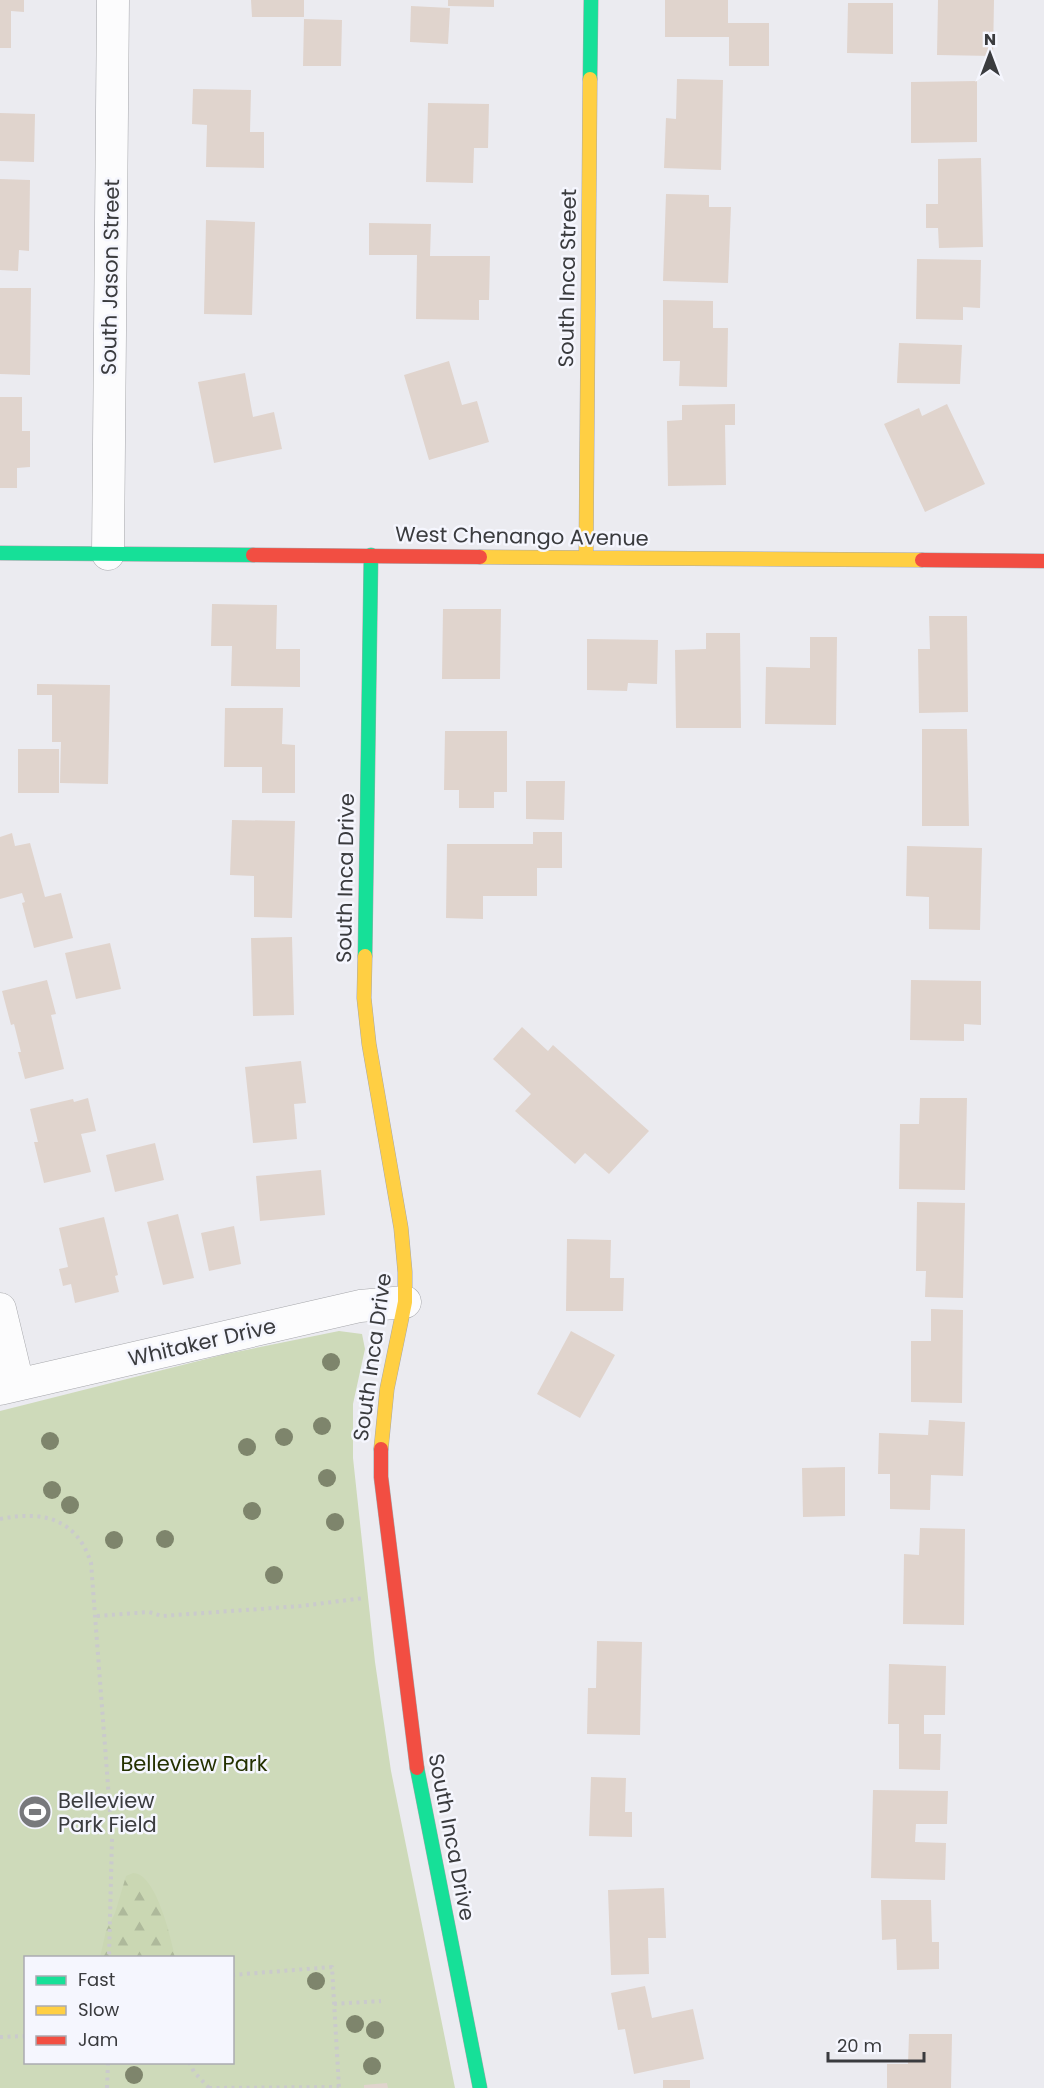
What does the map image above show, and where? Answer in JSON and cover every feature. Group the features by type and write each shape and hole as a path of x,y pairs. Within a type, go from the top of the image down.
{"street":[{"name":"South Jason Street","path":"108,554 112,0"},
{"name":"South Inca Street","path":"586,557 591,0"},
{"name":"West Chenango Avenue","path":"0,553 1044,561"},
{"name":"South Inca Drive","path":"371,555 364,998 369,1046 406,1264 405,1302 381,1421 379,1447 381,1477 416,1763 480,2088"},
{"name":"Whitaker Drive","path":"9,1387 360,1306 405,1302"},
{"path":"0,1309 9,1387"}],"path":[{"path":"0,1519 33,1515 65,1524 86,1547 91,1563 97,1616 112,1838 109,1956"},
{"path":"97,1616 149,1612 162,1616 343,1601"},
{"path":"190,2064 194,2072 209,2088 339,2087 332,1967 234,1975"},
{"path":"334,2004 381,2001"},
{"path":"0,2037 24,2036"},
{"path":"107,2088 108,2064"}],"green space":[{"name":"Belleview Park","path":"339,1331 362,1334 365,1349 353,1404 353,1458 375,1662 391,1771 455,2088 0,2088 0,1411 226,1354"},
{"path":"133,1873 149,1883 166,1922 175,1956 100,1956 106,1931 115,1913 126,1876"}],"building":[{"path":"0,0 24,0 24,12 11,11 11,48 0,48"},
{"path":"251,0 304,0 304,17 252,17"},
{"path":"448,0 494,0 494,7 448,6"},
{"path":"665,0 728,0 728,23 769,23 769,66 729,66 729,37 665,37"},
{"path":"938,0 994,0 993,56 937,55"},
{"path":"848,3 893,3 893,54 847,53"},
{"path":"411,6 450,8 448,44 410,42"},
{"path":"304,19 342,20 341,66 303,66"},
{"path":"677,79 723,80 721,170 664,168 666,118 676,119"},
{"path":"977,81 977,142 911,143 911,82"},
{"path":"193,89 251,90 250,132 264,132 264,168 206,167 207,125 192,124"},
{"path":"428,103 489,104 488,148 474,148 473,183 426,182"},
{"path":"0,113 35,114 34,162 0,161"},
{"path":"981,158 983,247 939,248 938,228 926,228 926,204 938,204 938,159"},
{"path":"0,179 30,180 29,251 19,250 18,271 0,270"},
{"path":"666,194 709,195 709,207 731,207 728,283 663,281"},
{"path":"206,220 255,222 252,315 204,314"},
{"path":"369,223 431,224 430,256 490,256 489,300 479,300 479,320 416,319 417,255 369,255"},
{"path":"917,259 981,260 980,308 963,307 963,320 916,319"},
{"path":"0,288 31,288 30,375 0,374"},
{"path":"663,300 713,301 713,328 728,328 727,387 679,386 680,361 663,361"},
{"path":"899,343 962,345 960,384 897,383"},
{"path":"449,361 462,405 477,401 489,442 429,460 404,375"},
{"path":"245,373 253,417 274,412 282,449 214,463 198,382"},
{"path":"0,397 22,397 22,431 30,431 30,467 17,468 17,488 0,488"},
{"path":"735,404 735,425 725,425 726,485 668,486 667,421 682,420 682,405"},
{"path":"947,404 985,484 925,512 884,424 919,408 922,416"},
{"path":"212,604 277,605 276,649 300,649 300,687 231,686 232,646 211,646"},
{"path":"443,609 501,609 500,679 442,679"},
{"path":"929,616 967,616 968,712 919,713 918,649 930,649"},
{"path":"706,633 740,633 741,728 676,728 675,650 706,649"},
{"path":"810,637 837,637 836,725 765,724 766,667 810,668"},
{"path":"587,639 658,640 657,684 628,683 627,691 587,690"},
{"path":"37,684 110,685 108,784 60,783 61,742 52,742 52,695 37,695"},
{"path":"225,708 283,708 282,744 295,745 295,793 262,793 262,767 224,767"},
{"path":"922,729 967,729 969,826 922,826"},
{"path":"445,731 507,731 507,792 494,792 494,808 459,808 459,790 444,790"},
{"path":"18,749 59,749 59,793 18,793"},
{"path":"526,781 565,781 564,820 526,819"},
{"path":"232,820 295,821 292,918 254,917 254,876 230,875"},
{"path":"533,832 562,832 562,868 537,868 537,896 483,896 483,919 446,918 447,844 533,844"},
{"path":"12,833 15,846 30,843 45,897 61,893 73,938 34,948 22,903 25,902 22,893 0,899 0,837"},
{"path":"907,846 982,848 980,930 929,929 929,897 906,896"},
{"path":"292,937 294,1015 253,1016 251,938"},
{"path":"110,943 121,989 76,999 65,953"},
{"path":"47,980 56,1014 51,1015 64,1069 25,1079 14,1024 11,1025 2,991"},
{"path":"911,980 981,981 981,1025 964,1024 964,1041 910,1040"},
{"path":"522,1027 548,1051 553,1045 649,1131 609,1174 585,1153 575,1164 515,1111 531,1094 493,1059"},
{"path":"301,1061 306,1103 294,1104 297,1139 253,1143 245,1067"},
{"path":"88,1098 96,1131 81,1134 91,1172 44,1183 34,1142 38,1142 30,1109 73,1099 74,1102"},
{"path":"920,1098 967,1098 965,1190 899,1189 900,1124 919,1124"},
{"path":"155,1143 164,1180 115,1192 106,1155"},
{"path":"321,1170 325,1215 260,1221 256,1176"},
{"path":"917,1202 965,1203 963,1298 925,1297 926,1271 916,1271"},
{"path":"178,1214 194,1278 163,1285 147,1222"},
{"path":"104,1217 118,1275 115,1276 119,1292 75,1303 71,1284 63,1286 59,1269 68,1267 59,1228"},
{"path":"234,1226 241,1264 209,1271 201,1233"},
{"path":"567,1239 611,1240 610,1278 624,1278 623,1311 566,1311"},
{"path":"931,1309 963,1310 962,1403 911,1402 911,1341 931,1341"},
{"path":"571,1331 615,1355 580,1418 537,1394"},
{"path":"929,1420 965,1422 963,1476 931,1475 930,1510 890,1509 890,1474 878,1474 879,1433 928,1435"},
{"path":"845,1467 845,1516 803,1517 802,1468"},
{"path":"920,1528 965,1529 964,1625 903,1624 904,1554 919,1555"},
{"path":"597,1641 642,1642 640,1735 587,1734 588,1688 596,1688"},
{"path":"889,1664 946,1666 945,1715 924,1715 924,1734 941,1734 940,1770 899,1769 899,1724 888,1724"},
{"path":"591,1777 626,1778 625,1812 632,1812 632,1837 589,1836"},
{"path":"873,1790 948,1791 947,1824 916,1824 915,1842 946,1843 945,1880 871,1878"},
{"path":"664,1888 666,1938 648,1938 649,1974 611,1975 608,1890"},
{"path":"881,1900 931,1900 932,1942 939,1942 939,1969 897,1970 896,1939 882,1940"},
{"path":"645,1986 652,2018 693,2009 704,2059 634,2074 625,2029 618,2030 611,1993"},
{"path":"909,2034 952,2034 951,2088 887,2088 887,2064 908,2064"},
{"path":"663,2080 690,2080 690,2088 663,2088"},
{"path":"387,2083 388,2088 364,2088 364,2085"}],"traffic: fast":[{"path":"590,79 591,0"},
{"path":"0,553 253,555"},
{"path":"365,956 371,555"},
{"path":"417,1768 480,2088"}],"traffic: slow":[{"path":"586,557 590,79"},
{"path":"480,557 922,560"},
{"path":"365,956 364,998 369,1044 401,1228 405,1272 405,1302 387,1389 381,1449"}],"traffic: jam":[{"path":"253,555 480,557"},
{"path":"922,560 1044,561"},
{"path":"381,1449 381,1477 417,1768"}],"place":[{"name":"Belleview Park Field","path":"35,1812"}]}
